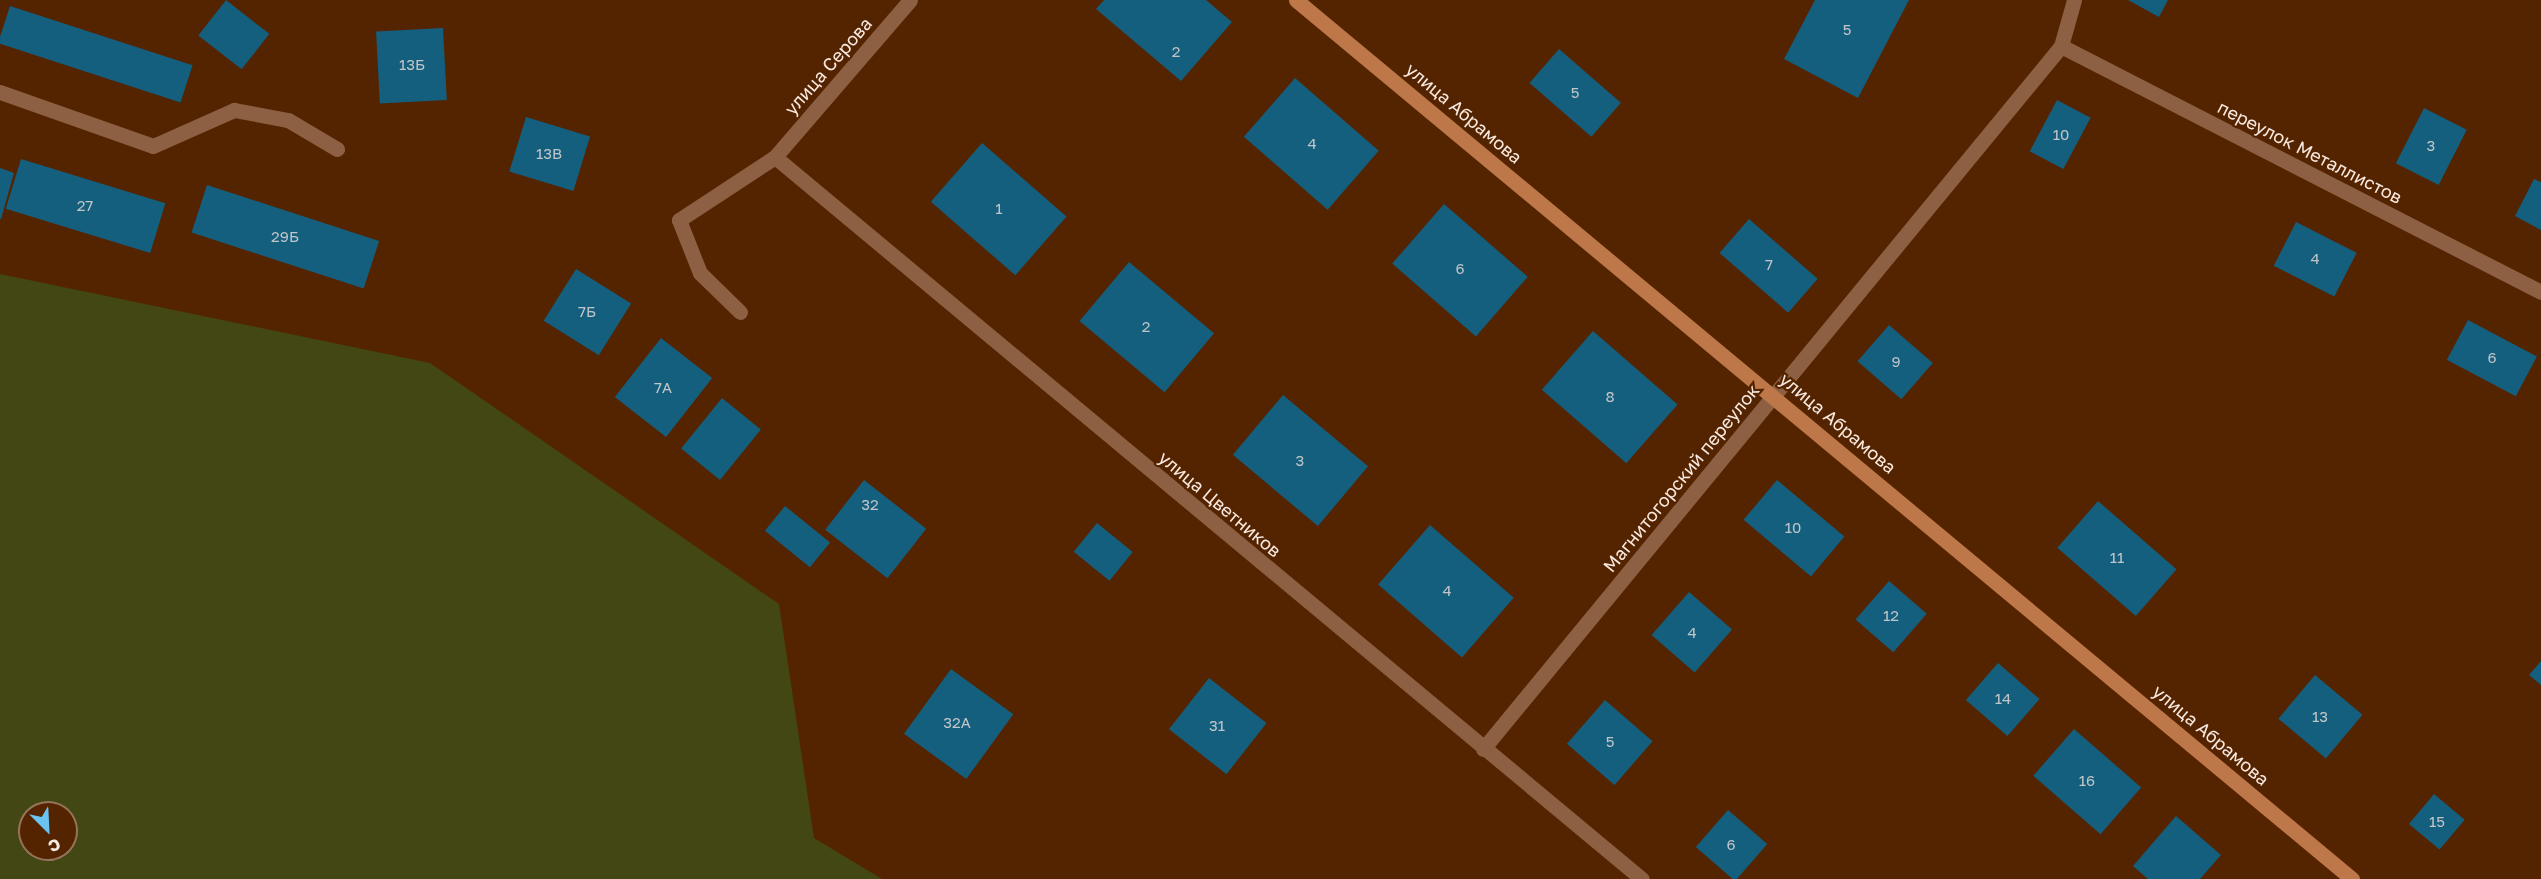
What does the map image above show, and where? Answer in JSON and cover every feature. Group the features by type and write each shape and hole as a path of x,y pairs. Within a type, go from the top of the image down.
{"street":[{"name":"улица Серова","path":"740,312 700,273 679,220 775,157 910,0"},
{"name":"улица Абрамова","path":"1296,0 1774,395 2352,879"},
{"name":"Магнитогорский переулок","path":"1483,749 2061,46 2074,0"},
{"name":"переулок Металлистов","path":"2061,46 2541,292"},
{"path":"0,92 153,146 234,110 288,120 337,150"},
{"name":"улица Цветников","path":"775,157 1483,749 1642,879"}],"green space":[{"path":"0,274 430,363 779,604 814,838 882,879 0,879"}],"building":[{"path":"226,0 269,34 242,69 198,35"},
{"path":"1104,0 1206,0 1232,22 1181,81 1096,9"},
{"path":"1815,0 1909,0 1858,98 1784,59"},
{"path":"2128,0 2168,0 2159,17"},
{"path":"10,6 193,65 181,102 0,44"},
{"path":"443,28 447,100 380,103 376,32"},
{"path":"1559,49 1621,103 1591,137 1529,83"},
{"path":"1295,78 1379,151 1328,210 1244,137"},
{"path":"2057,100 2091,118 2063,169 2030,151"},
{"path":"2424,108 2467,130 2439,185 2396,163"},
{"path":"526,117 590,137 573,191 509,172"},
{"path":"982,143 1067,216 1015,275 931,202"},
{"path":"21,159 165,203 150,253 6,209"},
{"path":"0,168 14,173 1,219 0,219"},
{"path":"2534,179 2541,182 2541,230 2515,216"},
{"path":"207,185 379,241 364,288 192,233"},
{"path":"1444,204 1528,277 1476,336 1392,264"},
{"path":"1749,219 1818,279 1788,313 1719,253"},
{"path":"2296,222 2357,253 2334,297 2274,266"},
{"path":"1129,262 1214,333 1165,392 1080,321"},
{"path":"576,269 631,303 599,355 544,321"},
{"path":"2468,320 2537,357 2516,396 2447,360"},
{"path":"1889,325 1933,363 1901,399 1858,361"},
{"path":"1593,331 1678,404 1626,463 1542,390"},
{"path":"661,338 712,378 666,437 615,397"},
{"path":"1283,395 1368,466 1318,526 1233,455"},
{"path":"722,398 761,429 720,480 681,449"},
{"path":"864,480 926,529 887,578 825,530"},
{"path":"1777,480 1844,537 1811,576 1744,520"},
{"path":"2098,501 2176,569 2136,616 2057,548"},
{"path":"785,506 830,543 810,567 765,531"},
{"path":"1097,523 1133,552 1109,581 1074,552"},
{"path":"1430,525 1514,598 1462,657 1378,585"},
{"path":"1889,581 1927,614 1893,652 1856,619"},
{"path":"1689,592 1732,629 1695,672 1652,635"},
{"path":"2541,661 2541,685 2529,675"},
{"path":"1998,663 2040,699 2007,736 1966,700"},
{"path":"951,669 1013,714 966,779 904,734"},
{"path":"2315,675 2362,715 2326,759 2278,719"},
{"path":"1209,678 1267,723 1227,774 1169,729"},
{"path":"1605,700 1653,741 1614,785 1567,744"},
{"path":"2074,729 2141,787 2100,834 2033,776"},
{"path":"2434,794 2465,820 2440,850 2409,824"},
{"path":"1728,810 1767,844 1737,879 1733,879 1696,847"},
{"path":"2176,816 2221,855 2200,879 2148,879 2133,866"}]}
